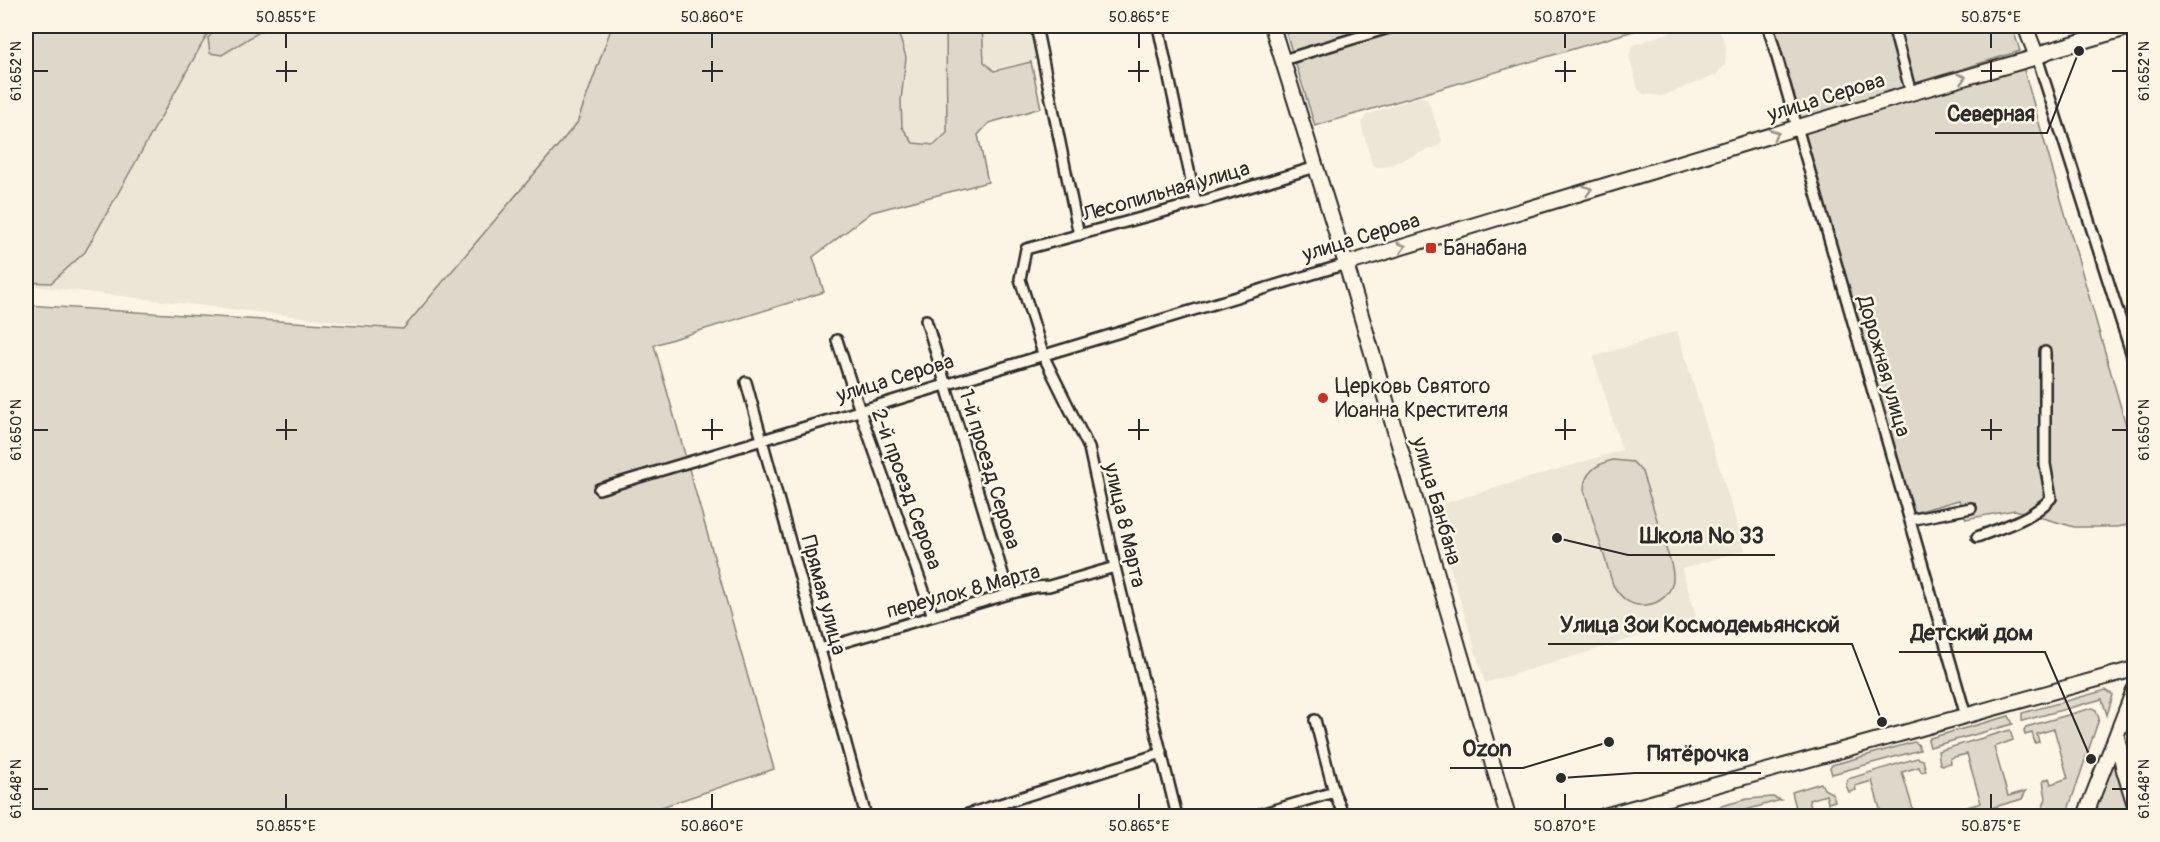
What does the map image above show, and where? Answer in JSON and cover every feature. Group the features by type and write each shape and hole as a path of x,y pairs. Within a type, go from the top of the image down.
{"street":[{"path":"1036,26 1079,235"},
{"path":"1158,26 1196,203"},
{"name":"улица Банбана","path":"1272,26 1346,264 1508,816"},
{"path":"1283,60 1395,26"},
{"name":"Дорожная улица","path":"1768,26 1966,716"},
{"path":"1893,26 1911,93"},
{"path":"2025,26 2037,57 2134,362"},
{"name":"улица Серова","path":"599,489 946,384 1044,357 2134,26"},
{"name":"Лесопильная улица","path":"1026,249 1196,203 1316,167"},
{"name":"улица 8 Марта","path":"1026,249 1020,279 1044,357 1089,448 1115,567 1177,816"},
{"name":"1-й проезд Серова","path":"926,320 1009,594"},
{"name":"2-й проезд Серова","path":"837,340 933,616"},
{"path":"1977,537 2016,522 2042,508 2051,498 2045,464 2045,352"},
{"name":"Прямая улица","path":"746,382 866,816"},
{"path":"1910,520 1971,508"},
{"name":"переулок 8 Марта","path":"820,649 1009,594 1049,586 1115,567"},
{"path":"1604,816 2134,669"},
{"path":"2085,816 2134,690"},
{"path":"1315,720 1334,792 1344,816"},
{"path":"2116,736 2134,802"},
{"path":"962,816 1162,753"},
{"path":"1254,816 1334,792"}],"shaded area":[{"path":"26,26 957,26 971,164 908,178 472,337 26,285"},
{"path":"26,26 212,26 85,252 51,283 26,282"},
{"path":"219,26 269,26 222,55 210,53 208,38"},
{"path":"612,26 891,26 900,38 906,57 901,100 902,127 913,143 934,145 947,133 946,26 982,26 984,62 994,71 1031,62 1041,108 989,123 978,135 988,182 872,212 813,257 824,292 654,345 774,769 635,816 26,816 26,305 403,329 577,123"},
{"path":"974,26 1029,26 1036,60 984,71"},
{"path":"1284,26 1650,26 1315,126"},
{"path":"1688,26 1717,26 1726,45 1725,65 1716,75 1662,96 1643,94 1638,89 1629,56 1633,45"},
{"path":"1773,26 2012,26 2020,51 1799,119"},
{"path":"2023,67 2134,453 2134,520 2128,525 2074,527 2015,510 1966,519 1959,500 1913,513 1803,134"},
{"path":"1418,97 1427,98 1442,140 1440,145 1385,167 1372,164 1361,124 1366,115"},
{"path":"1677,331 1745,550 1682,569 1697,619 1485,683 1432,507 1622,450 1593,357"},
{"path":"1613,460 1633,462 1642,472 1671,564 1673,578 1671,588 1665,596 1651,604 1631,603 1619,594 1613,585 1584,490 1586,478 1592,470"},
{"path":"2106,690 2113,695 2107,715 2102,699 2022,721 2022,713"},
{"path":"2092,708 2096,710 2099,719 2066,816 2040,816 2046,798 2043,781 2049,778 2051,784 2068,778 2054,729 2037,734 2039,742 2035,743 2032,733 2025,735 2024,730 2026,727"},
{"path":"2009,716 2013,724 1930,747 1928,740 1930,738"},
{"path":"2010,730 2013,740 1994,747 2008,796 2026,791 2022,799 1991,808 1965,810 1964,808 1981,803 1967,754 1950,758 1951,763 1943,765 1940,764 1938,751"},
{"path":"1914,742 1918,744 1920,750 1832,774 1830,768 1832,765"},
{"path":"2115,750 2134,807 2134,816 2089,816"},
{"path":"1917,758 1923,760 1926,771 1921,772 1919,767 1902,772 1915,816 1882,816 1872,781 1855,786 1856,790 1849,792 1846,785 1848,779"},
{"path":"1821,783 1824,789 1833,794 1835,801 1828,803 1826,795 1809,800 1813,816 1798,816 1792,792"},
{"path":"1773,797 1781,800 1725,816 1685,816 1747,799"}],"place":[{"name":"Северная","path":"2079,51"},
{"name":"Банабана","path":"1431,248"},
{"name":"Церковь Святого Иоанна Крестителя","path":"1323,398"},
{"name":"Школа № 33","path":"1557,538"},
{"name":"Улица Зои Космодемьянской","path":"1882,722"},
{"name":"Ozon","path":"1609,742"},
{"name":"Детский дом","path":"2091,759"},
{"name":"Пятёрочка","path":"1561,778"}]}
